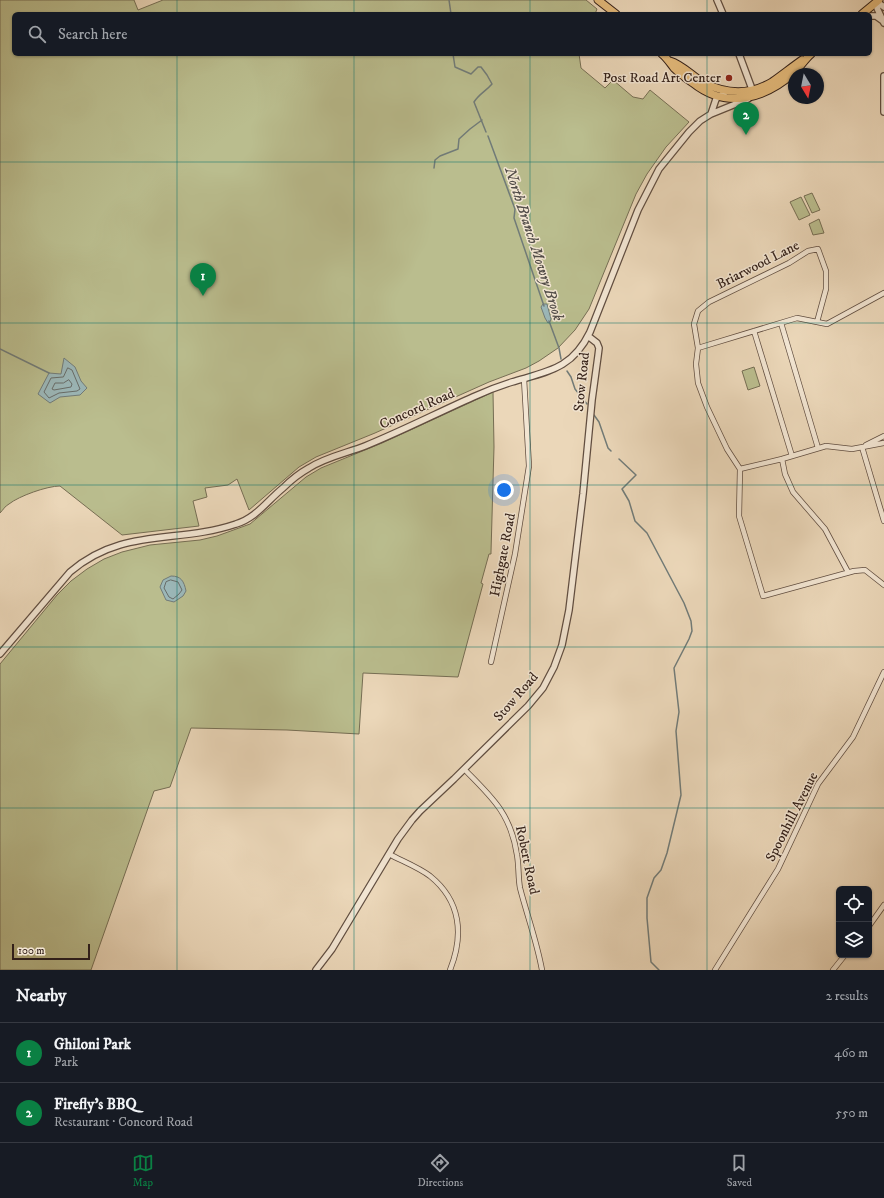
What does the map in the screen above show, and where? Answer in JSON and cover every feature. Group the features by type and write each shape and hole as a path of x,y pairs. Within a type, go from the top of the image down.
{"main road":[{"path":"598,0 613,12"},
{"path":"864,12 878,1"},
{"path":"665,56 722,94 740,98 758,95 779,84 796,71 810,56"},
{"path":"722,94 752,89 772,82 810,56"}],"street":[{"path":"717,0 722,12"},
{"path":"878,1 884,8"},
{"path":"878,1 877,8 884,22"},
{"path":"872,16 876,16 884,22"},
{"path":"740,56 752,89"},
{"path":"884,76 884,112"},
{"path":"720,110 723,106 722,94"},
{"path":"710,114 716,99 722,94"},
{"name":"Concord Road","path":"0,654 65,576 78,564 99,552 124,542 213,530 236,524 257,513 291,481 310,467 320,462 367,445 482,392 548,372 565,364 580,350 588,336 638,210 653,180 666,159 689,132 710,114 758,95"},
{"name":"Briarwood Lane","path":"740,470 727,449 707,407 698,383 696,364 698,348 694,324 698,311 709,302 788,263 808,251 818,249 826,271 826,289 817,322"},
{"path":"698,348 797,318 827,324 884,293"},
{"path":"781,323 818,448"},
{"path":"754,331 792,456"},
{"name":"Stow Road","path":"316,970 332,949 405,829 420,811 536,697 549,678 562,645 571,599 599,348 597,343 588,336"},
{"name":"Highgate Road","path":"491,662 515,554 529,466 524,379"},
{"path":"862,447 884,436"},
{"path":"884,443 852,448 826,446 740,470 739,516 762,596 848,572 865,570 884,585"},
{"path":"862,447 884,521"},
{"path":"782,459 785,474 793,492 825,529 848,572"},
{"name":"Spoonhill Avenue","path":"715,970 778,869 818,784 853,737 884,672"},
{"name":"Robert Road","path":"464,769 499,806 508,820 514,836 518,856 520,888 539,951 542,970"},
{"path":"389,854 429,876 446,893 455,910 458,920 458,935 456,953 450,970"},
{"path":"872,922 884,906"},
{"path":"833,970 843,958"}],"green space":[{"path":"0,0 134,0 138,10 163,0 586,0 597,9 596,12 12,12 12,56 579,56 581,68 605,88 613,80 633,97 643,99 650,90 689,122 666,147 647,174 636,194 589,309 575,330 558,348 539,361 526,368 489,382 375,433 316,457 299,467 249,510 237,479 228,485 205,488 207,497 193,501 199,526 122,535 60,486 54,486 19,498 5,507 0,513"},
{"path":"812,193 820,210 812,213 804,196"},
{"path":"801,197 810,215 799,220 790,202"},
{"path":"819,219 824,233 813,235 809,224"},
{"path":"754,367 760,386 748,390 742,371"},
{"path":"493,392 494,447 491,554 489,554 481,583 483,584 458,677 363,673 359,734 287,730 191,728 170,787 154,791 91,970 0,970 0,664 57,595 71,581 87,569 104,559 122,552 150,545 200,540 217,536 250,524 306,477 321,468 382,443"}],"water":[{"path":"543,304 547,304 551,319 548,323 541,307"},
{"path":"64,358 75,367 81,381 87,388 80,395 60,397 50,403 38,394 49,373 61,374"},
{"path":"171,576 182,580 186,591 183,596 174,602 166,600 160,587 163,580"}],"waterway":[{"name":"North Branch Mowry Brook","path":"449,0 451,12"},
{"name":"North Branch Mowry Brook","path":"453,56 455,67 471,74 478,67 481,67 492,84 474,102 486,132"},
{"path":"434,168 435,160 440,156 458,149 459,139 482,120"},
{"name":"North Branch Mowry Brook","path":"488,136 515,209 514,218 544,306"},
{"name":"North Branch Mowry Brook","path":"549,321 559,348 561,359"},
{"path":"0,349 49,373"},
{"name":"North Branch Mowry Brook","path":"567,371 571,377 575,389 587,404"},
{"name":"North Branch Mowry Brook","path":"594,415 599,422 608,448 611,451"},
{"name":"North Branch Mowry Brook","path":"619,459 636,475 622,489 629,501 635,521 647,533 684,603 691,621 692,631 674,668 679,712 676,731 681,795 667,853 661,870 654,878 647,898 647,918 651,962 659,970"}],"place":[{"name":"Post Road Art Center","path":"729,78"},
{"name":"Firefly's BBQ","path":"746,135"},
{"name":"Ghiloni Park","path":"203,296"}]}
